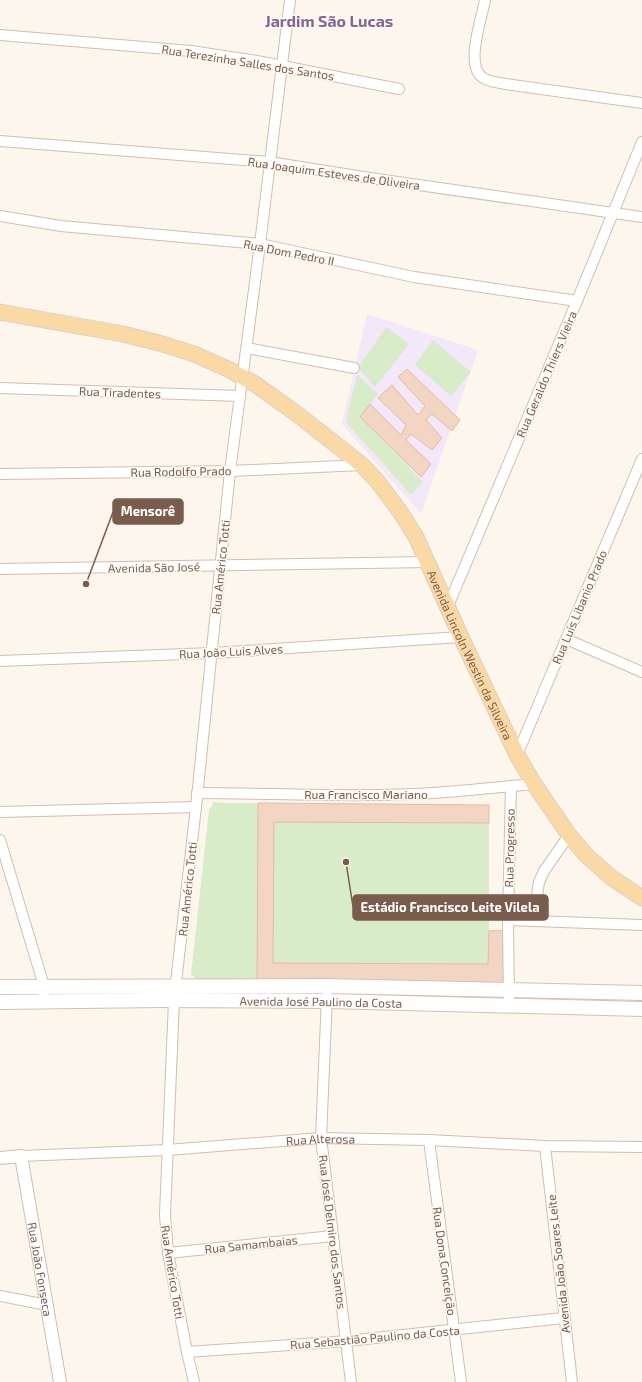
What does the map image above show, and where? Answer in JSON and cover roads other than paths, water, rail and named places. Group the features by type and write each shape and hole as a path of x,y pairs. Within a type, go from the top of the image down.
{"main road":[{"name":"Avenida Lincoln Westin da Silveira","path":"0,312 123,334 194,354 242,376 297,414 362,465 378,482 401,513 416,537 461,637 517,755 534,784 569,835 586,855 602,870 642,898"},
{"name":"Avenida José Paulino da Costa","path":"0,987 327,986 642,993"},
{"name":"Avenida José Paulino da Costa","path":"0,1002 174,1000 327,1001 642,1009"}],"street":[{"path":"290,0 247,348 354,368"},
{"path":"485,0 474,58 475,69 480,76 489,81 505,84 642,103"},
{"name":"Rua Terezinha Salles dos Santos","path":"0,35 191,51 282,66 400,89"},
{"name":"Rua Joaquim Esteves de Oliveira","path":"0,141 269,162 642,217"},
{"name":"Rua Geraldo Thiers Vieira","path":"448,606 614,213 642,142"},
{"name":"Rua Dom Pedro II","path":"0,216 61,226 260,244 414,277 577,301"},
{"name":"Rua Américo Totti","path":"194,1382 168,1253 165,1214 174,1000 196,806 230,471 247,348"},
{"name":"Rua Tiradentes","path":"0,388 240,396"},
{"name":"Rua Luis Libanio Prado","path":"517,755 642,459"},
{"name":"Rua Rodolfo Prado","path":"0,474 230,471 362,465"},
{"name":"Avenida São José","path":"0,569 428,562"},
{"name":"Rua João Luis Alves","path":"0,661 212,653 461,637"},
{"path":"566,639 642,672"},
{"name":"Rua Francisco Mariano","path":"197,793 376,795 454,792 534,784"},
{"name":"Rua Progresso","path":"509,1005 508,920 511,786"},
{"path":"0,812 196,806"},
{"path":"533,921 539,882 544,871 569,835"},
{"path":"0,840 44,986 45,1001"},
{"path":"508,920 642,925"},
{"name":"Rua José Delmiro dos Santos","path":"327,986 321,1138 351,1382"},
{"name":"Rua Alterosa","path":"0,1158 167,1150 321,1138 429,1140 544,1146 642,1147"},
{"name":"Rua Dona Conceição","path":"429,1140 461,1382"},
{"name":"Avenida João Soares Leite","path":"544,1146 572,1382"},
{"name":"Rua João Fonseca","path":"21,1156 60,1382"},
{"name":"Rua Samambaias","path":"168,1253 333,1236"},
{"path":"0,1296 47,1305"},
{"name":"Rua Sebastião Paulino da Costa","path":"187,1352 347,1341 564,1318"}],"place":[{"name":"Mensorê","path":"86,584"},
{"name":"Estádio Francisco Leite Vilela","path":"346,862"}],"district":[{"name":"Jardim São Lucas","path":"329,20"}]}
